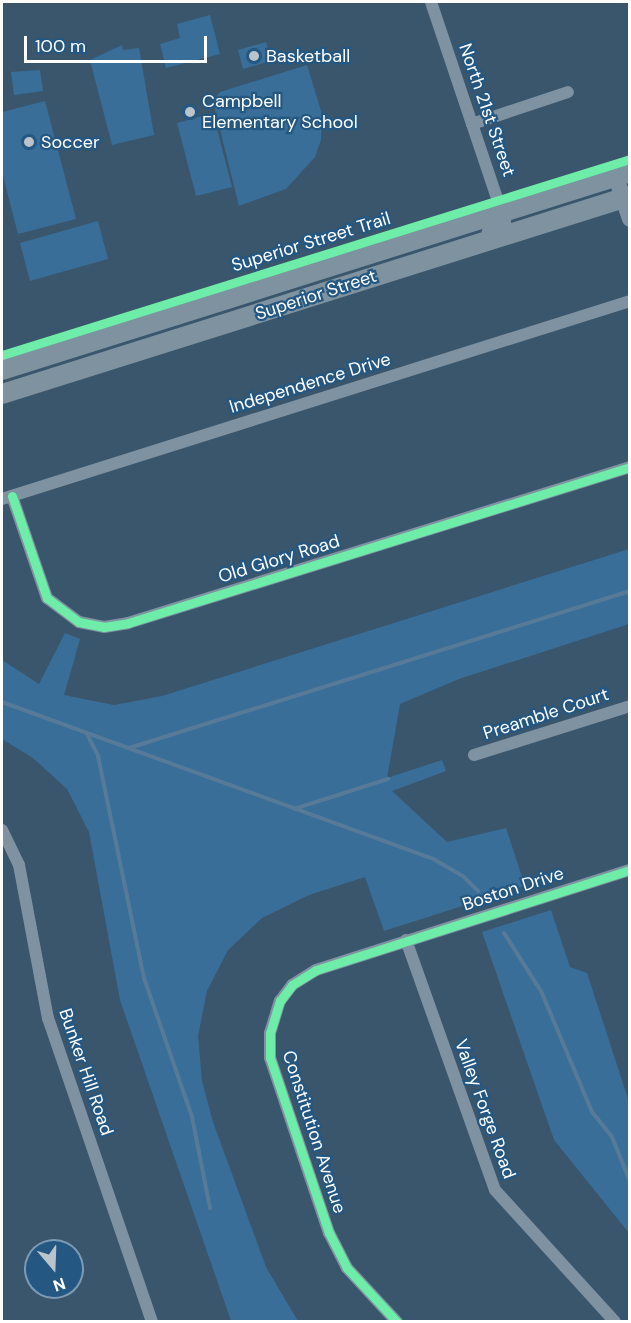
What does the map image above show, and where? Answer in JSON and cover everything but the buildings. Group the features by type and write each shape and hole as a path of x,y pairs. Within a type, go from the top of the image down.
{"main road":[{"name":"Superior Street","path":"2,370 623,174"},
{"name":"Superior Street","path":"2,394 626,197"},
{"path":"219,326 214,317 261,301 279,282"}],"street":[{"name":"North 21st Street","path":"431,2 503,212"},
{"path":"472,124 568,92"},
{"path":"623,174 630,219"},
{"path":"468,246 480,235 503,226 503,212"},
{"name":"Independence Drive","path":"7,498 630,301"},
{"name":"Old Glory Road","path":"7,498 47,598 79,622 104,627 128,623 630,467"},
{"name":"Preamble Court","path":"474,755 630,706"},
{"name":"Bunker Hill Road","path":"2,830 19,865 48,1018 152,1322"},
{"name":"Boston Drive","path":"406,940 630,870"},
{"name":"Constitution Avenue","path":"397,1322 347,1268 333,1243 272,1067 269,1045 277,1008 298,980 315,970 406,940"},
{"name":"Valley Forge Road","path":"406,940 495,1190 615,1322"}],"shaded area":[{"path":"210,15 220,54 166,68 160,44 180,38 177,24"},
{"name":"Basketball","path":"266,42 271,61 243,69 238,50"},
{"path":"122,45 123,50 139,48 154,135 112,145 90,60"},
{"path":"307,65 322,114 321,140 315,157 286,189 239,206 213,101 220,92"},
{"path":"40,70 43,91 14,95 11,72"},
{"name":"Soccer","path":"45,101 76,219 18,234 2,172 2,112"},
{"path":"213,113 232,187 196,196 177,123"},
{"path":"98,221 108,259 30,281 20,243"},
{"path":"629,549 629,624 459,679 400,704 387,778 442,760 446,771 392,791 447,842 506,828 525,886 384,931 365,877 309,895 262,918 228,950 207,991 198,1036 202,1081 213,1122 266,1267 298,1321 231,1321 120,1000 89,832 67,789 33,758 2,739 2,660 39,684 65,633 80,639 64,695 114,705 162,696"},
{"path":"551,910 570,967 587,973 629,1102 629,1233 554,1140 482,932"}],"waterway":[{"path":"129,748 630,591"},
{"path":"2,702 435,860 464,877 478,891"},
{"path":"87,734 98,756 144,978 192,1117 210,1208"},
{"path":"294,809 388,779"},
{"path":"504,933 541,991 592,1112 612,1137 630,1181"}],"cycle path":[{"name":"Superior Street Trail","path":"2,355 630,159"},
{"path":"12,496 47,598 79,622 104,627 128,623 630,467"},
{"path":"397,1322 347,1268 329,1233 270,1058 270,1033 280,1001 292,985 316,970 630,870"}],"place":[{"name":"Basketball","path":"254,56"},
{"name":"Campbell Elementary School","path":"190,112"},
{"name":"Soccer","path":"29,142"}]}
